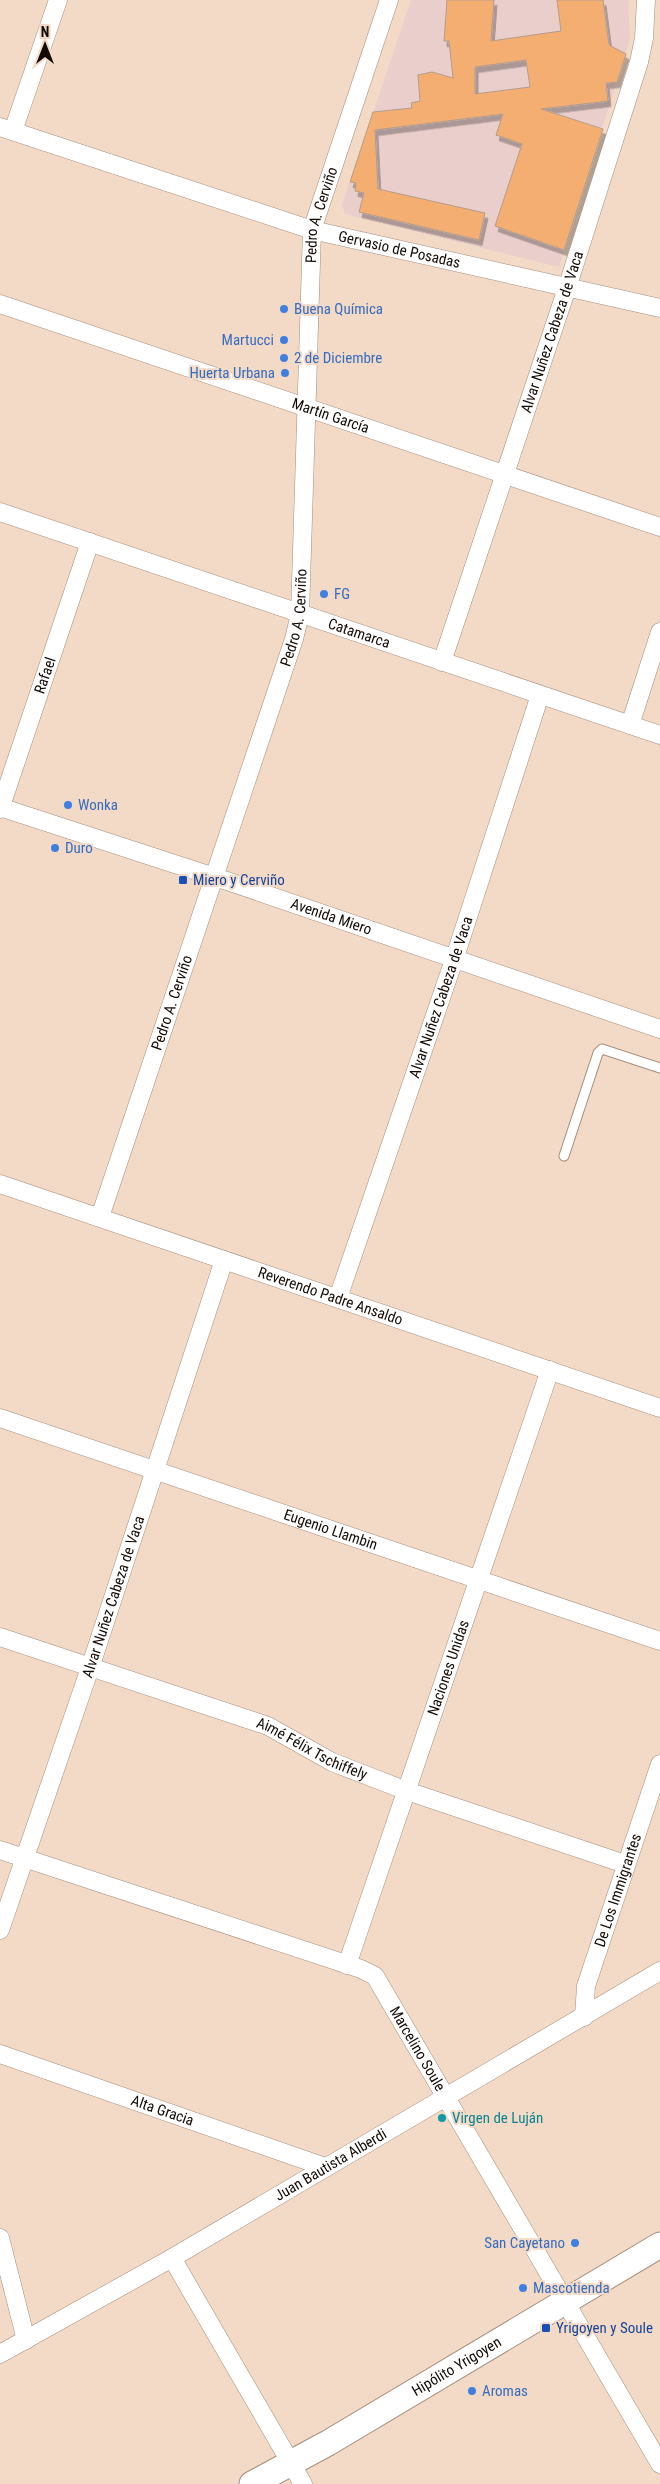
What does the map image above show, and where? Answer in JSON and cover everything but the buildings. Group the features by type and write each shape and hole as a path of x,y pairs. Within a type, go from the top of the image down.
{"street":[{"path":"6,129 58,0"},
{"name":"Pedro A. Cerviño","path":"100,1217 294,639 300,614 312,230 390,0"},
{"name":"Alvar Nuñez Cabeza de Vaca","path":"442,662 567,288 639,62 644,38 646,0"},
{"name":"Gervasio de Posadas","path":"6,129 312,230 660,308"},
{"name":"Martín García","path":"0,304 660,527"},
{"name":"Catamarca","path":"0,512 660,735"},
{"name":"Rafael","path":"0,808 90,542"},
{"path":"630,725 660,632"},
{"name":"Alvar Nuñez Cabeza de Vaca","path":"338,1298 454,960 540,696"},
{"name":"Avenida Miero","path":"0,808 213,877 660,1029"},
{"name":"Reverendo Padre Ansaldo","path":"0,1184 660,1408"},
{"name":"Alvar Nuñez Cabeza de Vaca","path":"0,1930 90,1668 224,1260"},
{"name":"Naciones Unidas","path":"347,1965 480,1580 550,1370"},
{"name":"Eugenio Llambin","path":"0,1418 660,1641"},
{"name":"Aimé Félix Tschiffely","path":"0,1637 268,1726 332,1762 407,1790 625,1864"},
{"name":"De Los Immigrantes","path":"584,2017 586,1986 625,1864 660,1764"},
{"name":"Marcelino Soule","path":"0,1850 361,1969 375,1976 444,2098 660,2464"},
{"name":"Juan Bautista Alberdi","path":"0,2354 172,2258 660,1971"},
{"name":"Alta Gracia","path":"0,2054 324,2167"},
{"path":"0,2238 3,2264 26,2340"},
{"name":"Hipólito Yrigoyen","path":"252,2484 291,2463 660,2245"},
{"path":"172,2258 303,2484"}],"lane":[{"path":"564,1156 598,1053 602,1049 660,1068"}],"shaded area":[{"path":"411,0 628,0 630,39 559,267 345,214 342,205"}],"place":[{"name":"Buena Química","path":"284,309"},
{"name":"Martucci","path":"284,340"},
{"name":"2 de Diciembre","path":"284,358"},
{"name":"Huerta Urbana","path":"285,373"},
{"name":"FG","path":"324,594"},
{"name":"Wonka","path":"68,805"},
{"name":"Duro","path":"55,848"},
{"name":"Miero y Cerviño","path":"183,880"},
{"name":"Virgen de Luján","path":"442,2118"},
{"name":"San Cayetano","path":"575,2243"},
{"name":"Mascotienda","path":"523,2288"},
{"name":"Yrigoyen y Soule","path":"546,2328"},
{"name":"Aromas","path":"472,2391"}]}
